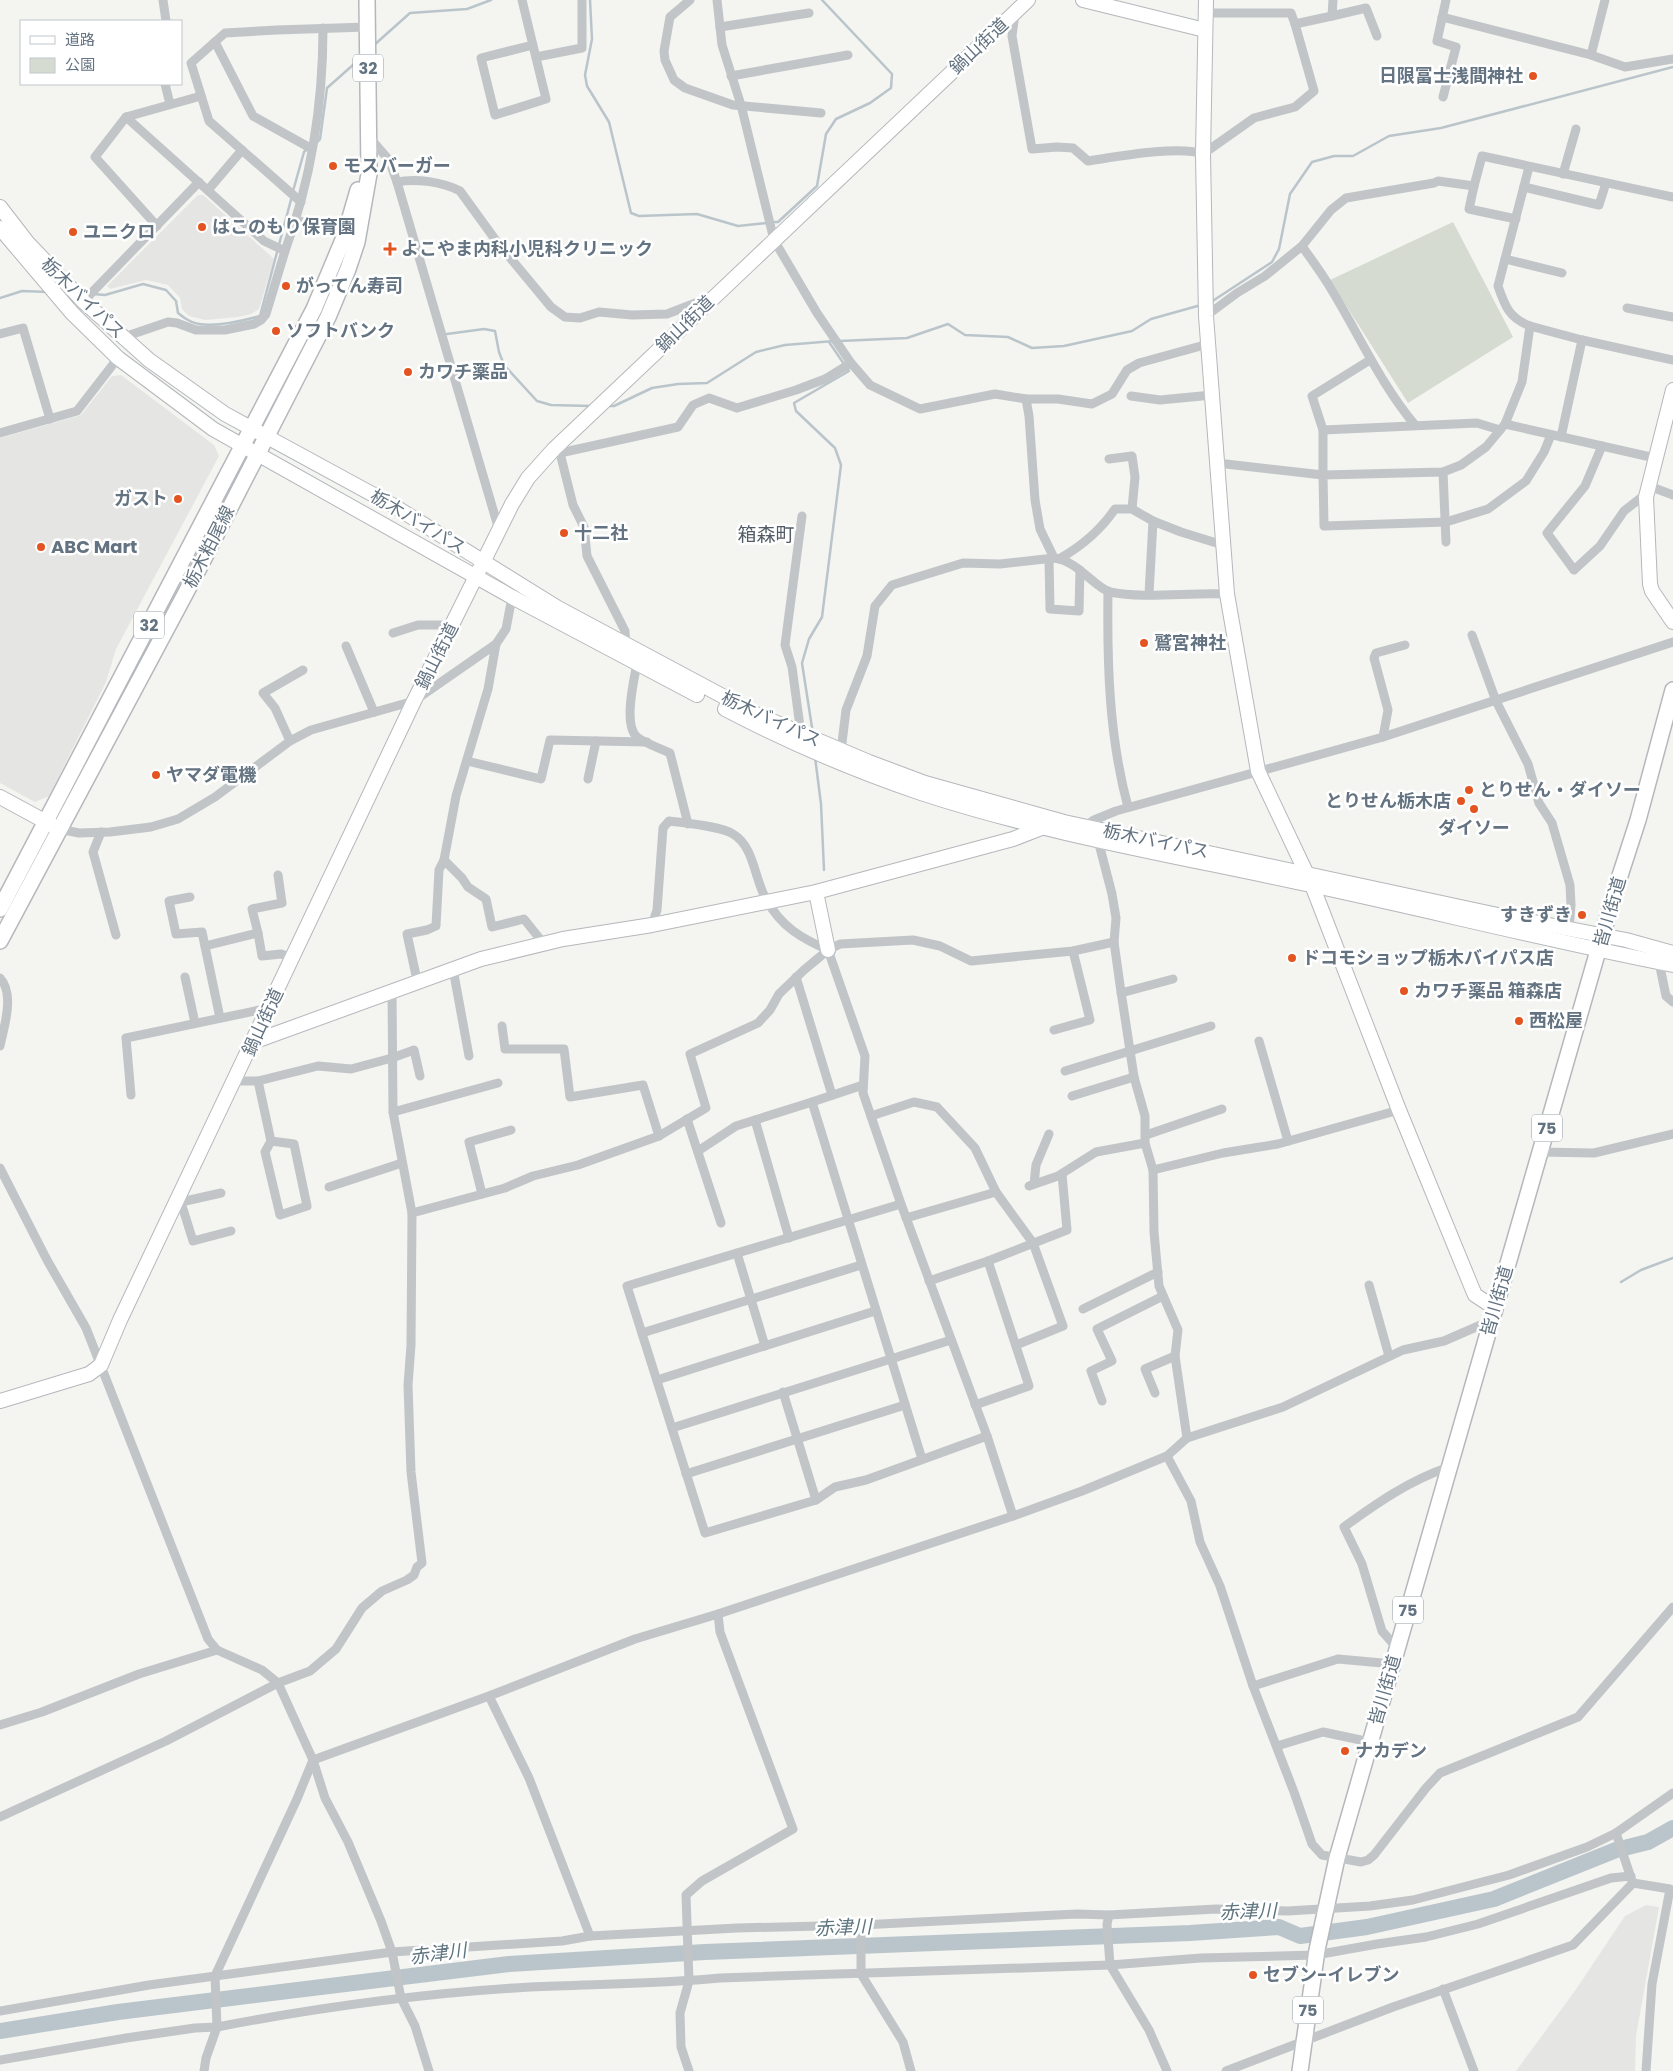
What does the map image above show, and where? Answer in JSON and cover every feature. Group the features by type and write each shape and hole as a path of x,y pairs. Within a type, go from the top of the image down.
{"main road":[{"name":"栃木粕尾線","path":"0,941 199,568 328,317 348,269 357,242 368,174 367,0"},
{"name":"栃木粕尾線","path":"0,909 314,309 345,235 356,199 369,137"},
{"name":"皆川街道","path":"1325,1911 1337,1858 1449,1467 1601,942 1671,710 1673,690"},
{"name":"75","path":"1300,2071 1316,1953 1325,1911"}],"street":[{"path":"163,0 166,20"},
{"path":"522,0 536,57 546,99 495,115 481,58 533,45"},
{"path":"536,57 582,48 582,0"},
{"path":"690,0 670,17 664,51 665,60 674,80 685,88 733,105 821,114"},
{"path":"717,0 722,45 741,105 774,240 851,363 870,385 920,409 996,394 1026,399 1058,399 1092,404 1112,394 1127,370 1139,363 1208,344"},
{"name":"鍋山街道","path":"101,1365 414,701 453,625 475,576 528,478 715,295 1028,0"},
{"path":"1084,0 1206,30"},
{"path":"1332,16 1333,0"},
{"path":"1443,97 1456,47 1437,41 1446,0"},
{"path":"1591,55 1605,0"},
{"path":"1203,154 1254,118 1295,107 1314,91 1296,24 1291,13 1206,7 1203,154 1206,316 1227,594 1258,771 1309,879 1399,1110 1475,1295 1495,1308"},
{"path":"1296,24 1366,8 1377,36"},
{"path":"1016,12 1012,36 1032,149 1073,148 1088,161 1135,154 1194,150 1203,154"},
{"path":"720,27 810,13"},
{"path":"1442,17 1591,55 1625,67 1673,59"},
{"path":"301,202 209,121 191,63 226,33 367,27"},
{"path":"124,337 168,322 178,323 196,330 225,330 254,324 266,314 296,220 312,149 323,66 323,28"},
{"path":"215,42 253,116 312,149"},
{"path":"731,76 848,55"},
{"path":"164,85 170,104"},
{"path":"157,226 96,157 126,117 201,96"},
{"path":"126,117 264,241 285,251"},
{"path":"1563,174 1576,129"},
{"path":"369,137 389,160 397,182 499,530"},
{"path":"208,190 242,150"},
{"path":"1516,219 1469,209 1482,156 1673,197"},
{"path":"1529,167 1498,286 1504,304 1515,319 1530,326 1582,340 1673,360"},
{"path":"397,182 410,179 460,191 497,242 552,307 565,317 580,318 599,312 632,315 667,314 715,295"},
{"path":"1206,316 1237,293 1265,276 1302,246 1331,210 1346,198 1434,183 1438,180 1474,186"},
{"path":"72,313 199,182"},
{"path":"1524,186 1599,205 1606,183"},
{"name":"栃木バイパス","path":"0,207 27,242 84,301 149,360 225,414 394,506 558,608 718,695 801,734 925,783 1064,822 1098,840 1569,929 1658,962 1673,965"},
{"path":"296,220 345,235"},
{"name":"栃木バイパス","path":"0,228 72,313 118,358 213,429 512,597 756,725 818,754 922,793 1044,827 1080,830 1601,942 1673,953"},
{"path":"1302,246 1328,284 1370,360 1401,409 1415,425"},
{"path":"1505,259 1562,273"},
{"path":"1627,308 1673,317"},
{"path":"1217,463 1323,475 1443,472 1461,465 1486,447 1502,427 1522,382 1530,326"},
{"path":"0,334 22,328 50,419"},
{"path":"1370,360 1312,396 1323,430 1324,526 1446,522 1488,509 1526,480 1556,436 1582,340"},
{"path":"0,433 77,411 118,358"},
{"path":"626,645 625,631 587,556 584,526 573,505 557,451 678,427 692,405 709,398 737,408 825,379 851,363"},
{"path":"1673,390 1648,490 1650,584 1652,591 1673,622"},
{"path":"1131,396 1160,400 1212,394"},
{"path":"1026,399 1029,416 1034,500 1040,529 1054,558 1050,610 1079,611 1080,570"},
{"path":"1323,430 1477,423 1556,436 1656,458"},
{"path":"1602,446 1585,486 1547,533 1574,570 1600,546 1624,511 1648,490"},
{"path":"1109,459 1132,456 1136,477 1132,509"},
{"path":"1443,472 1446,542"},
{"path":"1648,490 1673,495"},
{"path":"841,751 846,710 867,656 875,606 892,584 963,563 1000,564 1054,558 1090,538 1105,525 1115,509 1132,509 1154,521 1181,532 1223,545"},
{"path":"801,734 792,667 786,645 802,516"},
{"path":"1150,594 1154,521"},
{"path":"1054,558 1080,570 1108,592 1227,594"},
{"path":"1108,592 1108,649 1112,725 1121,780 1128,808"},
{"path":"0,797 60,829 78,833 151,827 178,820 215,797 290,741 311,730 414,701 496,644 506,629 512,597"},
{"path":"393,633 418,625 453,625"},
{"path":"1472,636 1496,701 1528,764 1539,803 1552,823 1570,884 1569,929"},
{"path":"1080,830 1105,815 1383,737 1673,642"},
{"path":"417,980 407,934 436,926 439,870 444,860 456,796 488,688 496,644"},
{"path":"1383,737 1388,710 1374,658 1376,653 1405,645"},
{"path":"346,646 374,712"},
{"path":"637,663 631,700 631,722 634,733 638,738 670,753 688,824"},
{"path":"290,741 275,708 263,693 303,670"},
{"path":"467,761 541,779 550,740 648,742"},
{"path":"588,779 596,741"},
{"path":"652,925 657,910 663,828 669,821 718,829 736,836 748,851 767,901 781,920 794,933 828,950"},
{"path":"253,1042 481,958 544,944 652,925 816,892 1013,838 1064,822"},
{"path":"100,832 93,852 116,935"},
{"path":"1098,840 1112,894 1116,918 1114,942 1121,993 1134,1077 1145,1116 1145,1139 1153,1170 1154,1232 1159,1286 1178,1330 1175,1356 1187,1438"},
{"path":"444,860 468,887 486,899 492,927 524,919 544,944"},
{"path":"278,875 282,903 252,909 262,956 281,954 293,958"},
{"path":"816,892 828,950 864,1056 863,1093 906,1218 987,1436 1013,1516"},
{"path":"190,897 169,901 176,934 202,932 220,1018"},
{"path":"205,946 258,933"},
{"path":"412,1213 505,1188 533,1176 578,1165 659,1136 706,1108 690,1054 758,1023 770,1010 779,994 796,977 828,950 840,944 913,940 940,946 971,961 1073,951 1114,942"},
{"path":"1054,1030 1090,1020 1073,951"},
{"path":"1658,962 1666,996 1673,1002"},
{"path":"454,969 468,1056"},
{"path":"185,977 195,1023"},
{"path":"796,977 832,1095"},
{"path":"0,978 4,982 8,999 0,1046"},
{"path":"1121,993 1173,979"},
{"path":"0,1817 166,1741 278,1683 310,1672 342,1642 364,1606 382,1591 414,1575 417,1567 422,1563 411,1472 408,1394 411,1345 412,1213 392,1112 392,990"},
{"path":"131,1095 126,1038 269,1008"},
{"path":"502,1026 505,1049 564,1049 570,1097 643,1085 659,1136"},
{"path":"1065,1071 1211,1026"},
{"path":"1259,1041 1288,1141"},
{"path":"234,1081 258,1081 318,1066 351,1069 414,1050 420,1076"},
{"path":"1072,1096 1134,1077"},
{"path":"258,1081 271,1142 265,1152 280,1215 306,1206 294,1144 271,1142"},
{"path":"392,1112 498,1083"},
{"path":"698,1151 736,1126 863,1085"},
{"path":"812,1102 922,1459"},
{"path":"871,1116 914,1102 937,1107 976,1148 996,1192 1033,1243 1063,1326 1016,1345"},
{"path":"1048,1134 1036,1165 1032,1185 1062,1174 1096,1152 1145,1139 1222,1109"},
{"path":"1153,1170 1223,1153 1288,1141 1399,1110"},
{"path":"687,1119 721,1223"},
{"path":"755,1120 789,1238"},
{"path":"482,1194 469,1142 511,1130"},
{"path":"1540,1152 1594,1153 1673,1134"},
{"path":"329,1187 402,1163"},
{"path":"0,1168 47,1260 86,1328 208,1639 217,1650 262,1670 278,1683 312,1760 325,1798 348,1842 381,1921 392,1952 401,1998 415,2026 429,2071"},
{"path":"930,1281 1067,1230 1062,1174"},
{"path":"221,1192 180,1199 193,1241 231,1231"},
{"path":"906,1218 996,1192"},
{"path":"901,1204 627,1286 705,1533 816,1500 835,1488 866,1480 987,1436"},
{"path":"737,1253 765,1346"},
{"path":"975,1405 1029,1386 988,1261"},
{"path":"642,1332 861,1265"},
{"path":"1083,1309 1158,1272"},
{"path":"1369,1285 1389,1356"},
{"path":"1102,1401 1091,1371 1112,1361 1097,1329 1163,1296"},
{"path":"657,1380 876,1310"},
{"path":"204,2071 206,2058 218,2022 214,1979 297,1799 312,1760 489,1696 635,1639 718,1614 1013,1516 1082,1491 1168,1456 1187,1438 1283,1407 1403,1350 1444,1341 1483,1324 1490,1326"},
{"path":"672,1428 951,1340"},
{"path":"1154,1393 1145,1369 1175,1356"},
{"path":"0,1401 89,1374 101,1365"},
{"path":"783,1392 816,1500"},
{"path":"686,1474 905,1405"},
{"path":"1168,1456 1191,1501 1200,1542 1220,1586 1253,1686 1315,1849 1322,1855 1361,1862 1368,1860 1440,1773 1578,1716 1673,1607"},
{"path":"1397,1648 1382,1631 1362,1564 1344,1527 1386,1496 1434,1472 1449,1467"},
{"path":"689,2071 681,2047 680,2013 689,1981 686,1895 702,1881 793,1829 720,1632 718,1614"},
{"path":"0,1723 42,1712 139,1674 217,1650"},
{"path":"1253,1686 1338,1659 1393,1664"},
{"path":"489,1696 529,1778 590,1936"},
{"path":"1277,1746 1323,1732 1370,1742"},
{"path":"0,2010 149,1985 214,1979 392,1952 562,1941 590,1936 1077,1914 1108,1919 1216,1909 1325,1911 1370,1906 1412,1900 1458,1889 1561,1858 1617,1835 1673,1793"},
{"path":"1617,1835 1632,1880"},
{"path":"0,2060 195,2028 218,2022 401,1998 529,1987 689,1981 861,1969 1109,1963 1316,1953 1426,1937 1478,1924 1612,1878 1632,1880 1670,1889 1652,1984 1646,2071"},
{"path":"1226,2071 1443,1989 1573,1945 1632,1880"},
{"path":"1108,1919 1109,1963 1149,2030 1168,2071"},
{"path":"861,1925 861,1969 903,2042 912,2071"},
{"path":"1443,1989 1474,2071"}],"shaded area":[{"name":"はこのもり保育園","path":"198,195 203,195 274,259 259,309 251,314 205,320 189,316 182,309 180,298 168,285 146,280 110,289 107,286"},
{"path":"121,375 214,445 219,456 116,649 106,682 49,796 35,802 0,783 0,438 81,415 112,376"},
{"path":"1646,1905 1659,1907 1636,2036 1635,2071 1516,2071 1577,1988 1625,1916"}],"green space":[{"path":"1453,222 1513,337 1408,403 1330,280"}],"waterway":[{"path":"373,46 410,13 467,9 491,0"},
{"path":"590,0 592,39 585,75 587,86 609,122 631,213 639,216 697,214 738,226 767,223"},
{"path":"773,222 778,222 817,186 826,134 836,119 870,103 891,88 892,74 822,0"},
{"path":"316,143 320,139 327,88 362,57"},
{"path":"1211,302 1272,262 1279,249 1290,194 1312,162 1334,156 1353,156 1389,136 1441,128 1673,67"},
{"path":"293,191 304,152 307,149"},
{"path":"93,294 105,295 143,284 166,290 176,301 178,313 195,323 223,324 260,316 292,196"},
{"path":"0,298 22,291 48,292"},
{"path":"840,341 907,338 948,324 965,335 1008,337 1032,348 1064,346 1132,331 1151,319 1201,305"},
{"path":"447,334 484,329 495,331 499,352 504,365 537,401 551,405 591,406"},
{"path":"607,406 614,406 652,388 678,384 707,383 756,352 785,345 834,341"},
{"path":"829,342 844,364"},
{"path":"813,734 802,663 809,639 822,617 841,465 835,448 796,411 794,403 849,371 847,369"},
{"path":"815,757 821,804 824,870"},
{"path":"1621,1282 1641,1270 1673,1258"},
{"name":"赤津川","path":"0,2031 118,2012 509,1964 705,1952 1190,1933 1279,1927 1300,1936 1367,1927 1494,1899 1616,1850 1648,1842 1673,1828"}],"place":[{"name":"日限冨士浅間神社","path":"1533,76"},
{"name":"モスバーガー","path":"333,166"},
{"name":"はこのもり保育園","path":"202,227"},
{"name":"ユニクロ","path":"73,232"},
{"name":"よこやま内科小児科クリニック","path":"390,249"},
{"name":"がってん寿司","path":"286,286"},
{"name":"ソフトバンク","path":"276,331"},
{"name":"カワチ薬品","path":"408,372"},
{"name":"ガスト","path":"178,499"},
{"name":"十二社","path":"564,533"},
{"name":"ABC Mart","path":"41,547"},
{"name":"鷲宮神社","path":"1144,643"},
{"name":"ヤマダ電機","path":"156,775"},
{"name":"とりせん・ダイソー","path":"1469,790"},
{"name":"とりせん栃木店","path":"1461,801"},
{"name":"ダイソー","path":"1474,809"},
{"name":"すきずき","path":"1582,915"},
{"name":"ドコモショップ栃木バイパス店","path":"1292,958"},
{"name":"カワチ薬品 箱森店","path":"1404,991"},
{"name":"西松屋","path":"1519,1021"},
{"name":"ナカデン","path":"1345,1751"},
{"name":"セブン-イレブン","path":"1253,1975"}],"district":[{"name":"箱森町","path":"766,534"}]}
